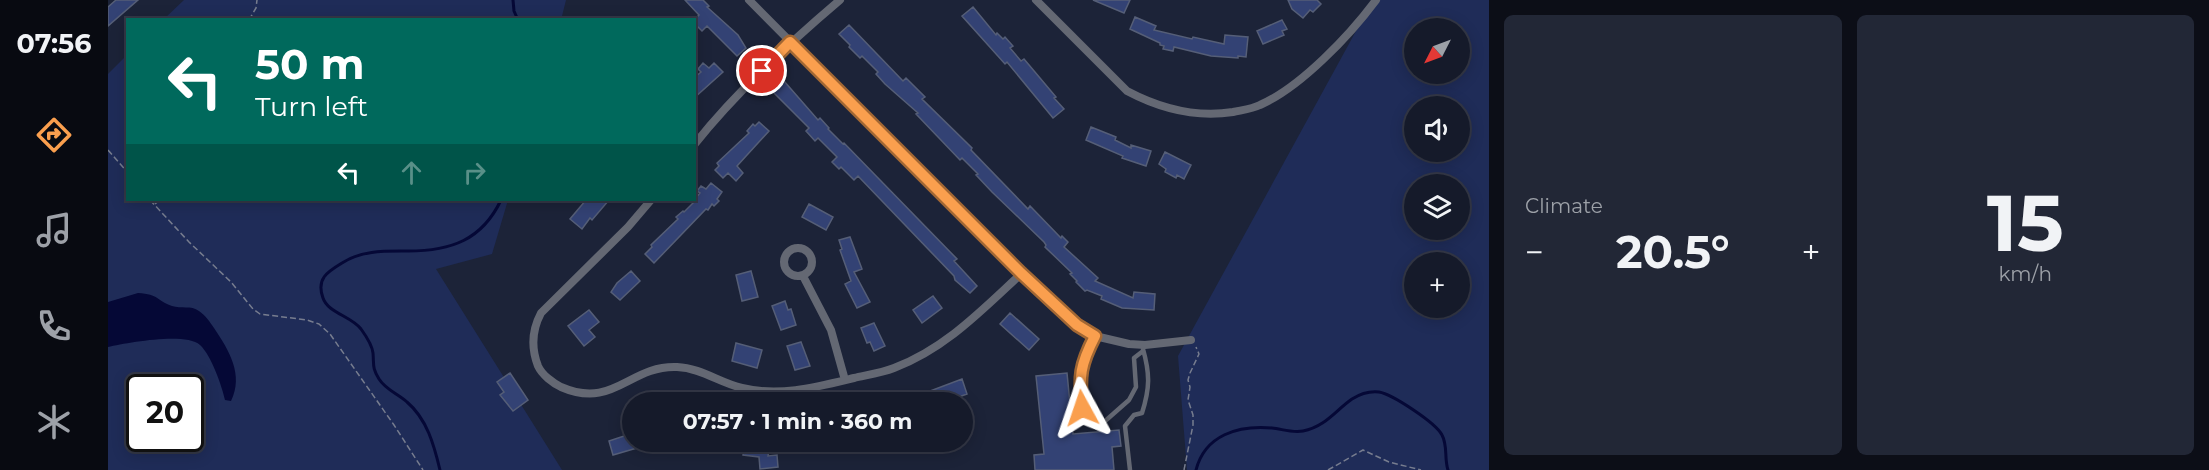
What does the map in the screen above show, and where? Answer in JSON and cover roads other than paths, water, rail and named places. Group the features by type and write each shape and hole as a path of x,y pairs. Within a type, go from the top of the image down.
{"street":[{"path":"748,0 1021,273 1077,325 1095,336 1144,348 1191,340"},
{"path":"696,143 790,42 840,0"},
{"path":"1036,0 1127,91 1145,101 1179,112 1215,115 1251,109 1276,96 1311,71 1340,43 1376,0"},
{"path":"650,201 628,227 541,314 537,321 533,349 539,369 554,384 575,393 602,393 644,372 672,367 696,370 739,388 763,392 792,392 893,369 932,351 956,334 1021,273"},
{"path":"803,276 831,330 845,380"}],"lane":[{"path":"1095,336 1084,359 1079,380 1082,408 1092,419 1104,422 1129,400 1136,387 1134,358 1144,348 1148,360 1149,392 1142,412 1134,415 1125,426 1130,470"}],"waterway":[{"path":"513,0 517,18"},
{"path":"440,470 425,424 407,402 379,379 374,369 372,350 368,340 357,325 326,303 321,291 322,281 332,270 366,253 438,249 464,240 484,225 500,201"},
{"path":"1196,470 1207,448 1225,435 1247,428 1272,428 1295,432 1311,429 1324,422 1355,397 1376,392 1403,403 1438,430 1445,443 1448,470"}]}
